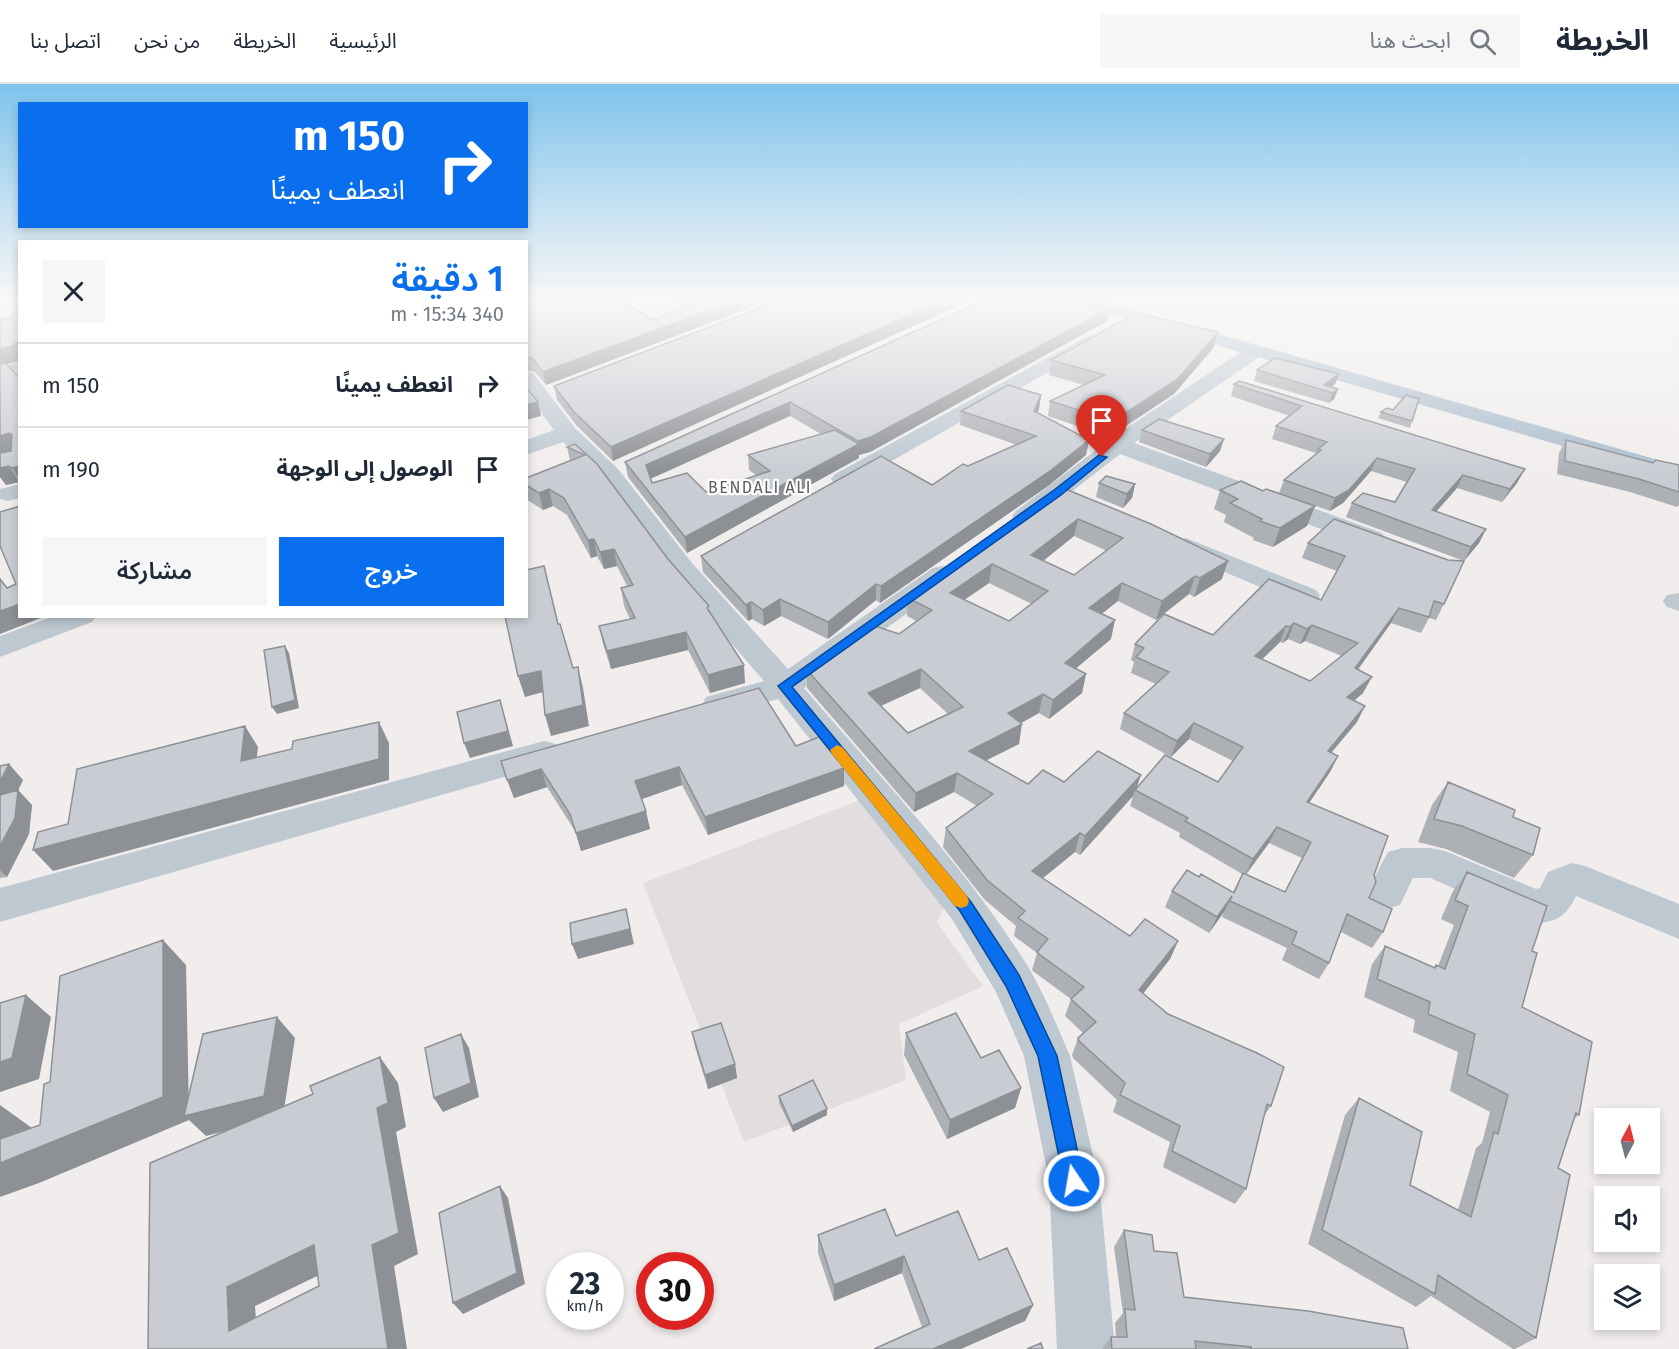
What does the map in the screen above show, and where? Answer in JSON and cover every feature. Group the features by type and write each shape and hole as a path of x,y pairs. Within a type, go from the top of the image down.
{"main road":[{"path":"1272,356 1679,473"}],"street":[{"path":"826,489 1063,356"},
{"path":"999,534 1069,497 1117,445 1227,382 1250,356"},
{"path":"0,373 18,368"},
{"path":"543,388 567,433 621,469 784,686 966,907 1013,981 1047,1056 1074,1181 1086,1349"},
{"path":"528,447 567,433"},
{"path":"1117,445 1395,547"},
{"path":"1166,537 1306,596"},
{"path":"692,712 784,686 970,555"},
{"path":"0,647 77,618"},
{"path":"0,905 577,744"},
{"path":"1386,893 1402,863 1430,863 1445,867 1533,906 1547,907 1553,904 1562,883 1572,879 1585,882 1679,922"}],"shaded area":[{"path":"860,800 946,904 937,923 983,986 899,1024 906,1080 744,1142 643,883"}],"building":[{"path":"528,356 586,356 543,372"},
{"path":"633,356 817,356 611,447 574,412 554,386"},
{"path":"860,356 1022,356 871,437 858,441 790,402 646,465 652,483 687,473 706,492 770,471 748,455 835,430 859,444 685,537 625,462"},
{"path":"1058,356 1198,356 1178,379 1113,421 1050,401 1105,375 1051,360"},
{"path":"1275,358 1339,374 1324,385 1338,389 1333,393 1257,370"},
{"path":"6,363 18,377 18,466 12,468 9,466 0,468 0,453 11,451 12,435 9,433 0,436 0,364"},
{"path":"1239,381 1525,469 1510,489 1463,475 1432,510 1486,529 1471,547 1352,503 1363,493 1395,502 1415,469 1377,458 1349,490 1335,498 1284,480 1321,450 1318,449 1327,442 1276,426 1302,406 1234,384"},
{"path":"1008,385 1041,395 1034,411 1089,440 1050,471 881,586 876,584 828,622 780,599 763,610 751,602 746,605 701,556 881,456 932,485 963,464 968,466 1036,436 961,411"},
{"path":"528,390 538,402 528,404"},
{"path":"1406,395 1419,399 1412,421 1381,412 1387,408 1393,410"},
{"path":"1159,419 1224,439 1210,454 1142,430"},
{"path":"1566,440 1653,463 1656,460 1679,465 1679,492 1639,479 1565,461"},
{"path":"575,444 597,464 668,559 709,606 707,608 744,665 708,675 686,632 607,651 599,626 635,618 621,588 633,585 614,549 600,552 594,539 588,540 564,498 549,489 539,493 528,486 528,477 585,455 567,447"},
{"path":"1106,476 1135,484 1127,494 1099,483"},
{"path":"1241,481 1263,491 1266,489 1315,506 1280,528 1260,521 1262,519 1230,503 1238,499 1220,490"},
{"path":"1063,488 1151,524 1228,561 1200,578 1195,576 1162,601 1122,583 1089,608 1115,620 1065,663 1086,674 1053,700 1043,694 1008,713 1022,724 969,751 1028,784 1043,770 1064,782 1098,751 1141,775 1085,836 1080,833 1032,871 1130,936 1145,919 1178,941 1139,990 1168,1014 1284,1067 1271,1106 1267,1104 1246,1189 1172,1151 1180,1126 1120,1095 1125,1083 1079,1041 1078,1038 1096,1022 1071,999 1084,987 1037,952 1048,939 1018,918 1025,911 987,880 946,828 993,794 957,773 916,793 807,670 836,655 832,651 872,625 899,634 932,610 908,598","holes":["1078,519 1123,538 1074,575 1031,555","992,564 1048,591 1009,621 950,593","921,669 963,707 908,733 868,693"]},
{"path":"18,507 18,605 0,611 0,579 7,588 16,584 0,546 0,512"},
{"path":"1334,519 1448,560 1464,561 1444,604 1434,601 1429,617 1399,608 1355,668 1372,677 1347,697 1365,706 1328,751 1338,756 1307,802 1388,836 1374,875 1376,882 1369,898 1392,909 1383,932 1347,914 1329,963 1292,944 1297,932 1230,901 1232,896 1217,917 1172,891 1187,870 1199,877 1201,874 1234,893 1243,873 1285,892 1311,842 1277,827 1253,859 1185,821 1188,818 1135,790 1165,755 1218,782 1243,747 1194,723 1177,741 1124,713 1169,672 1136,657 1144,648 1135,644 1164,614 1213,635 1269,579 1321,600 1345,556 1308,543","holes":["1294,623 1307,629 1312,625 1358,643 1310,681 1255,656 1286,626 1290,627"]},
{"path":"544,566 558,624 560,624 573,668 578,667 583,705 545,715 541,671 518,676 505,618 528,618 528,570"},
{"path":"285,646 295,700 272,707 264,650"},
{"path":"759,688 796,746 819,737 844,768 705,817 679,767 635,781 646,811 576,833 570,814 541,769 507,780 501,761"},
{"path":"500,700 508,731 464,743 457,712"},
{"path":"379,722 379,759 33,850 38,832 68,824 77,769 245,726 241,761 292,749 293,741"},
{"path":"9,764 0,782 0,766"},
{"path":"1448,782 1515,810 1513,817 1540,828 1533,855 1462,826 1434,819"},
{"path":"18,790 15,818 0,846 0,795"},
{"path":"1467,872 1547,906 1532,951 1537,953 1522,1007 1592,1042 1579,1115 1576,1113 1558,1168 1570,1175 1536,1338 1438,1275 1435,1294 1322,1230 1359,1098 1422,1132 1410,1185 1471,1217 1494,1132 1498,1134 1508,1095 1467,1074 1475,1034 1428,1014 1430,1002 1377,979 1385,946 1435,968 1436,965 1445,969 1468,906 1455,900"},
{"path":"626,909 630,929 572,944 570,923"},
{"path":"163,940 163,1097 0,1163 0,1139 40,1125 44,1084 50,1082 60,976"},
{"path":"26,995 12,1058 0,1062 0,1003"},
{"path":"956,1013 981,1058 999,1050 1021,1088 950,1120 906,1033"},
{"path":"277,1017 264,1096 184,1116 203,1034"},
{"path":"721,1023 735,1064 705,1075 692,1032"},
{"path":"461,1034 471,1083 434,1098 425,1048"},
{"path":"380,1057 388,1103 377,1108 399,1233 372,1245 388,1349 148,1349 150,1163 313,1094 310,1086","holes":["314,1245 319,1286 229,1331 227,1287"]},
{"path":"813,1080 827,1109 792,1126 779,1096"},
{"path":"500,1186 517,1273 453,1303 439,1213"},
{"path":"885,1209 896,1236 958,1211 979,1260 1007,1248 1033,1305 933,1349 874,1349 930,1324 904,1256 834,1285 818,1235"},
{"path":"1124,1230 1152,1235 1154,1251 1177,1253 1184,1297 1308,1311 1403,1328 1408,1349 1251,1349 1251,1347 1195,1341 1196,1349 1112,1349 1111,1337 1127,1337 1125,1309 1135,1310"},
{"path":"1041,1343 1043,1349 1027,1349"}],"slow traffic":[{"path":"837,750 961,901"}],"district":[{"name":"BENDALI ALI","path":"760,487"}],"route":[{"path":"1074,1181 1047,1056 1013,981 966,907 784,686 1058,493 1102,457"}]}
